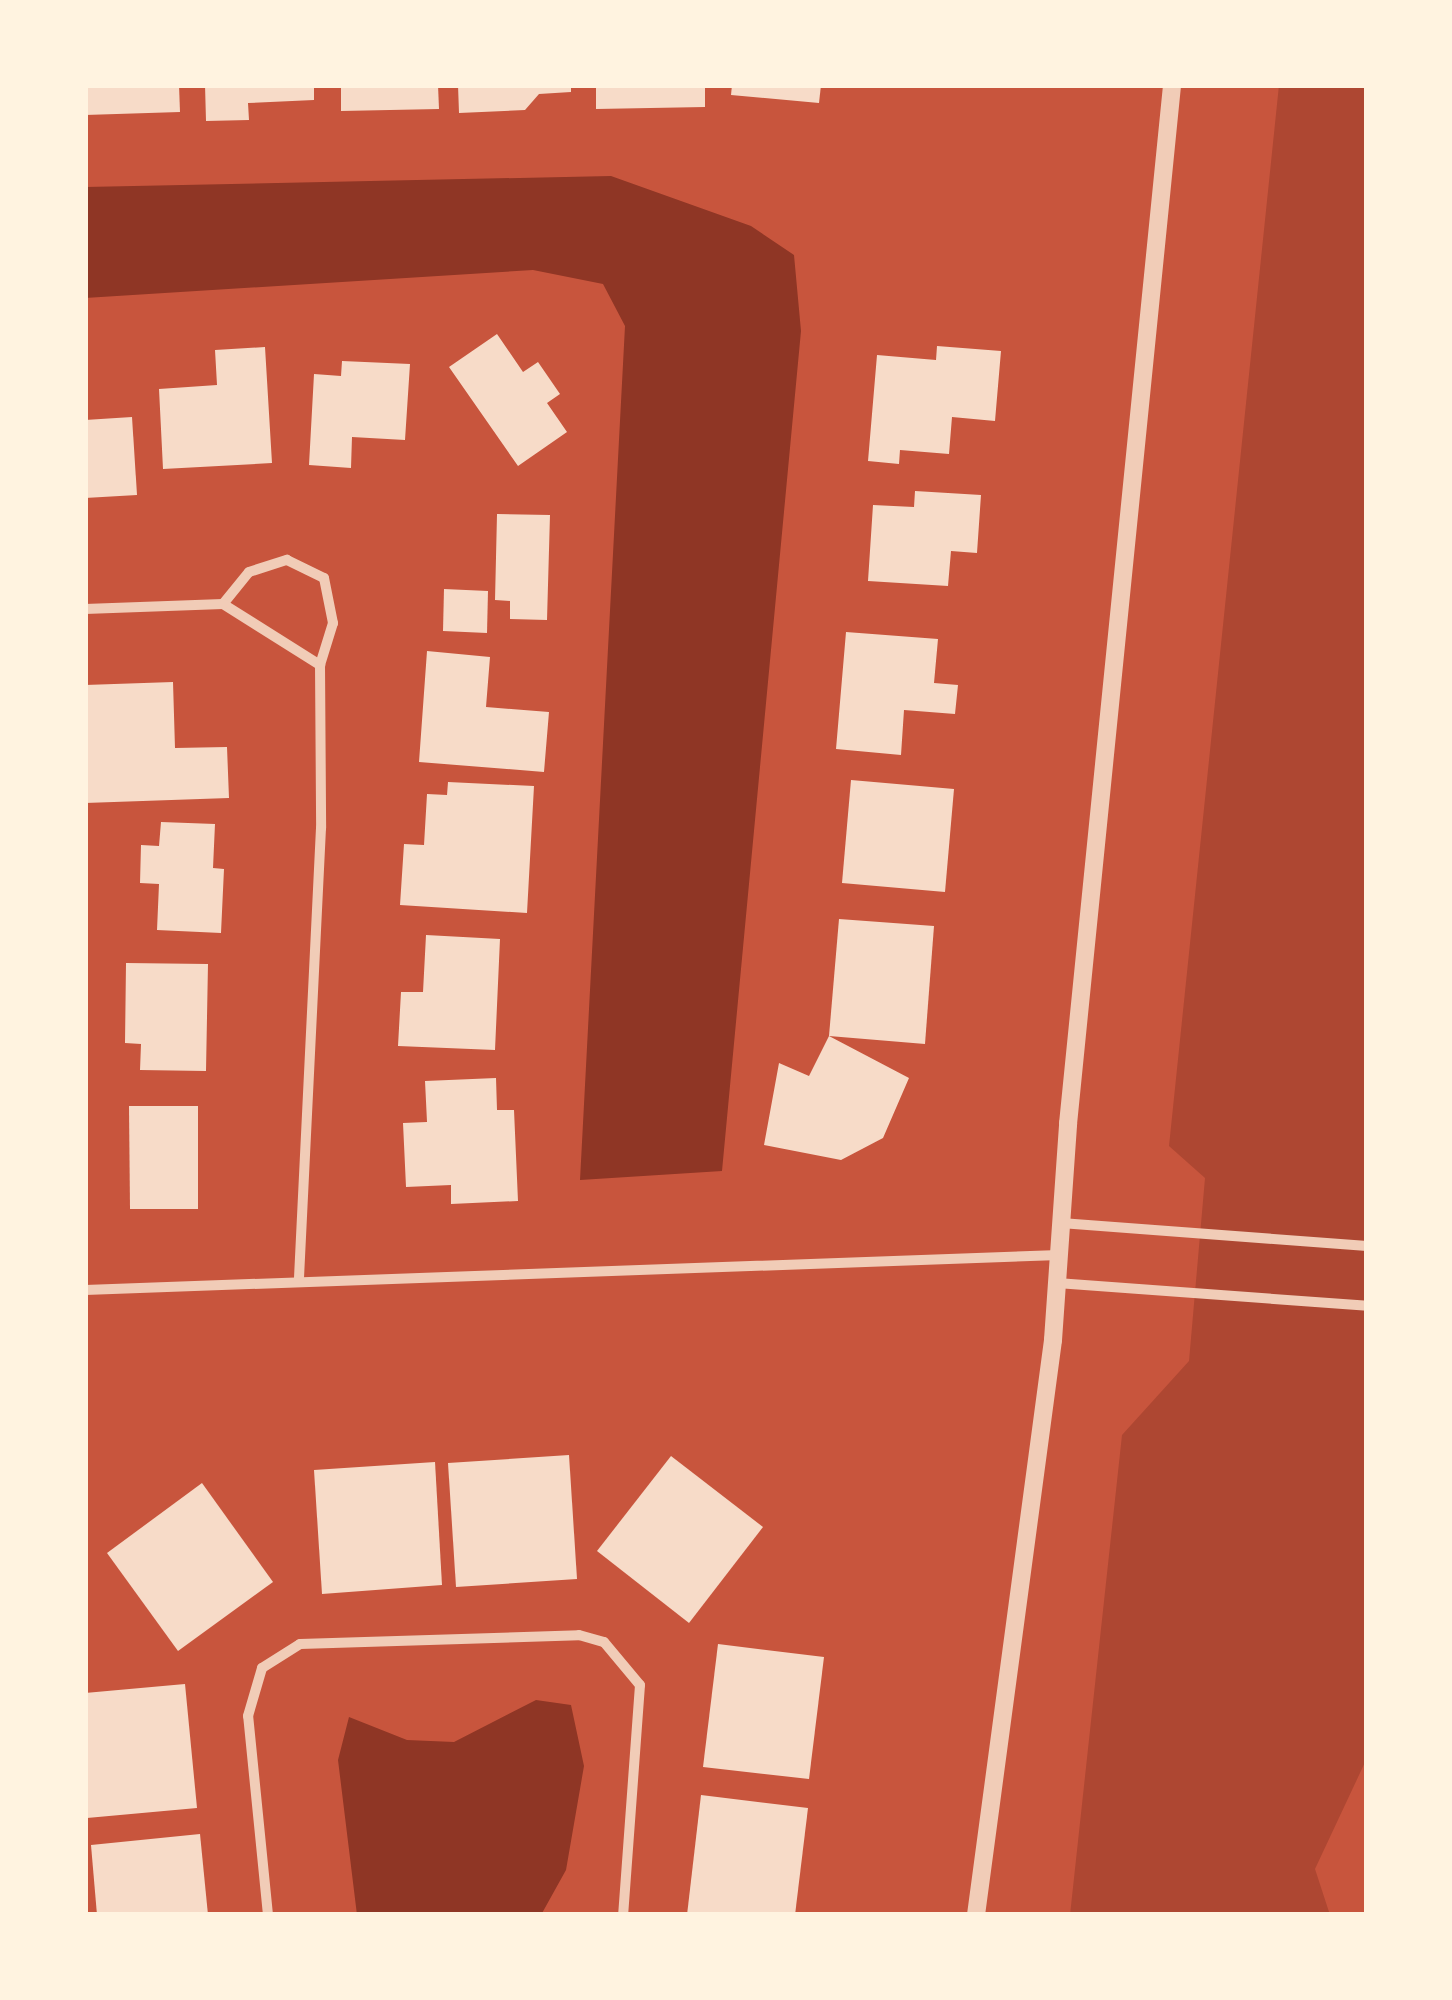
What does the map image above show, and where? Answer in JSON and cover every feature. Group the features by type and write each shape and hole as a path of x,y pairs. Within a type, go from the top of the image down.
{"street":[{"path":"976,1915 1060,1255 1172,85"},
{"path":"223,604 249,572 287,560 324,578 333,623 320,665 321,828 299,1281"},
{"path":"85,609 223,604 320,665"},
{"path":"1061,1222 1367,1246"},
{"path":"85,1290 1060,1255"},
{"path":"1057,1283 1367,1306"},
{"path":"268,1915 248,1716 262,1668 300,1644 579,1635 604,1642 640,1685 623,1915"}],"shaded area":[{"path":"1279,85 1367,85 1367,1758 1315,1869 1330,1915 1070,1915 1122,1435 1189,1361 1205,1178 1169,1146"},
{"path":"611,176 751,226 794,255 801,331 722,1171 580,1180 625,326 603,284 533,270 85,298 85,187"},
{"path":"536,1700 571,1705 584,1766 566,1870 541,1915 357,1915 338,1760 349,1717 407,1740 454,1742"}],"building":[{"path":"85,85 179,85 180,112 85,115"},
{"path":"205,85 314,85 314,100 248,103 249,120 206,121"},
{"path":"341,85 438,85 439,109 341,111"},
{"path":"458,85 571,85 571,92 539,94 525,110 459,113"},
{"path":"596,85 705,85 705,107 596,109"},
{"path":"732,85 821,85 819,103 731,95"},
{"path":"497,334 523,372 538,362 560,394 547,403 567,432 518,466 449,367"},
{"path":"937,346 1001,351 995,421 952,417 949,454 900,450 899,464 868,461 877,355 936,360"},
{"path":"265,347 272,463 163,469 159,389 217,385 215,350"},
{"path":"342,361 410,364 405,440 352,437 351,468 309,465 314,374 341,376"},
{"path":"132,417 137,495 85,498 85,420"},
{"path":"915,491 981,495 977,553 951,551 948,586 868,581 873,505 914,507"},
{"path":"497,514 550,515 547,620 510,619 510,601 495,600"},
{"path":"444,589 488,591 487,633 443,631"},
{"path":"846,632 938,639 934,683 958,685 955,714 904,710 901,755 836,749"},
{"path":"427,651 490,657 486,707 549,712 544,772 419,762"},
{"path":"173,682 175,748 227,747 229,798 85,803 85,685"},
{"path":"851,780 954,789 945,892 842,883"},
{"path":"448,782 534,786 527,913 400,905 404,844 424,845 427,794 447,795"},
{"path":"161,822 215,824 213,868 224,869 221,933 157,930 159,884 140,883 141,845 159,846"},
{"path":"839,919 934,926 925,1044 829,1036"},
{"path":"426,935 500,939 495,1050 398,1046 401,992 423,992"},
{"path":"126,963 208,964 206,1071 140,1070 141,1044 125,1043"},
{"path":"829,1036 909,1078 883,1138 841,1160 764,1145 779,1063 809,1076"},
{"path":"496,1078 497,1110 514,1110 518,1201 451,1204 451,1185 406,1187 403,1123 427,1122 425,1081"},
{"path":"129,1106 198,1106 198,1209 130,1209"},
{"path":"569,1455 577,1579 456,1587 448,1463"},
{"path":"671,1456 763,1527 689,1623 597,1551"},
{"path":"435,1462 442,1585 322,1594 314,1470"},
{"path":"202,1483 273,1582 178,1651 107,1553"},
{"path":"718,1644 824,1657 809,1779 703,1767"},
{"path":"185,1684 197,1808 87,1818 85,1693"},
{"path":"701,1795 808,1808 795,1915 687,1915"},
{"path":"200,1834 208,1915 97,1915 91,1845"}]}
